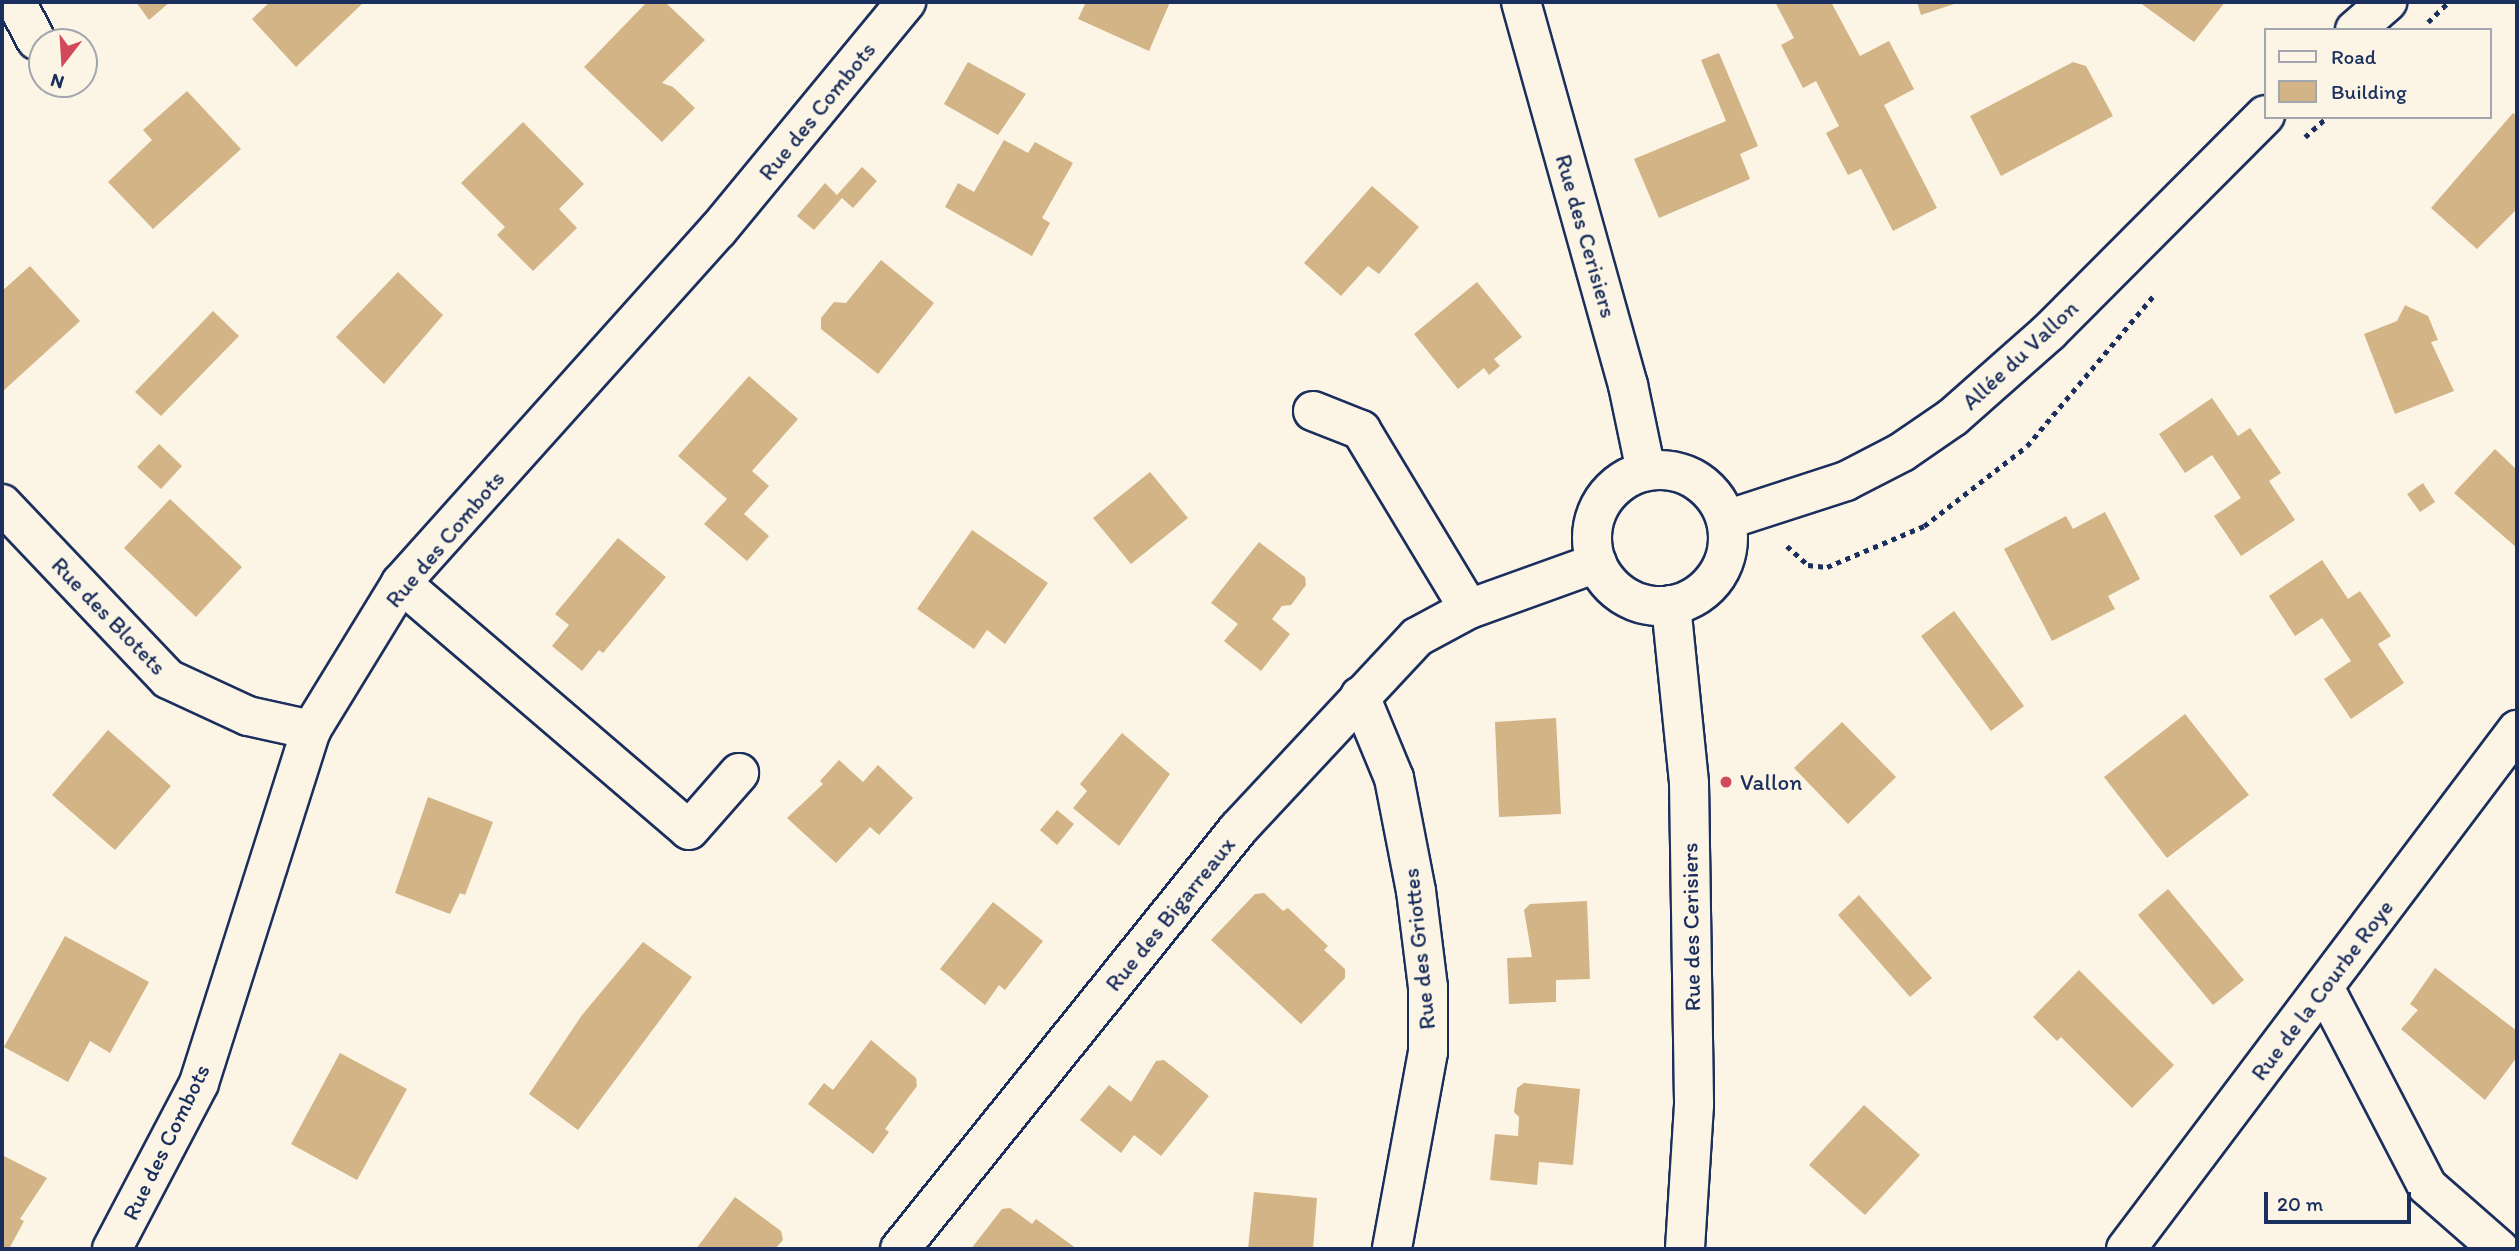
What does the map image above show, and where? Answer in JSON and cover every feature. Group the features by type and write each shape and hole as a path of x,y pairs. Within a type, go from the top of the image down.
{"street":[{"path":"16,2 30,28"},
{"name":"Rue des Combots","path":"112,1249 199,1083 311,730 401,583 718,230 906,2"},
{"name":"Rue des Cerisiers","path":"1521,2 1624,372 1646,471"},
{"path":"2357,28 2387,2"},
{"name":"Allée du Vallon","path":"1726,520 1846,481 1902,452 1953,417 2049,332 2264,116"},
{"path":"1313,411 1361,430 1469,609"},
{"path":"1646,471 1689,476 1712,494 1726,520 1728,545 1721,569 1695,597 1671,605 1648,606 1627,597 1609,583 1597,563 1591,534 1600,506 1619,483 1646,471"},
{"name":"Rue des Blotets","path":"2,504 168,679 248,716 311,730"},
{"name":"Rue des Bigarreaux","path":"900,1249 1238,829 1417,637 1469,609 1597,563"},
{"path":"401,583 689,830 739,772"},
{"name":"Rue des Cerisiers","path":"1671,605 1689,796 1695,1105 1685,1249"},
{"name":"Rue des Griottes","path":"1360,696 1394,778 1416,891 1428,987 1428,1052 1392,1249"},
{"name":"Rue de la Courbe Roye","path":"2126,1249 2517,730"},
{"path":"2324,987 2427,1186 2499,1249"}],"path":[{"path":"2422,28 2449,2"}],"building":[{"path":"136,2 170,2 149,20"},
{"path":"270,2 364,2 296,67 252,19"},
{"path":"647,2 665,2 705,40 662,83 673,87 695,108 662,142 584,67"},
{"path":"1086,2 1170,2 1149,51 1078,19"},
{"path":"1775,2 1831,2 1860,56 1889,41 1914,89 1884,105 1937,208 1893,231 1861,169 1848,175 1826,133 1839,126 1816,81 1803,88 1781,45 1794,38"},
{"path":"1917,2 1960,2 1921,15"},
{"path":"2139,2 2225,2 2194,42"},
{"path":"1719,53 1758,146 1740,154 1750,179 1659,218 1634,159 1726,121 1701,60"},
{"path":"968,62 1026,94 998,135 944,104"},
{"path":"2073,62 2086,66 2113,116 2001,176 1970,116"},
{"path":"187,91 241,149 153,229 108,182 152,140 143,130"},
{"path":"2513,113 2517,116 2517,209 2477,249 2431,208"},
{"path":"523,122 584,184 559,209 577,228 533,271 497,235 505,227 461,183"},
{"path":"1004,140 1028,153 1035,142 1073,163 1042,218 1050,223 1032,256 945,207 958,183 974,192"},
{"path":"862,167 877,181 853,208 842,198 814,230 797,216 825,183 837,195"},
{"path":"1372,186 1419,227 1379,274 1368,266 1341,296 1304,263"},
{"path":"881,260 934,303 878,374 821,329 821,318 834,302 846,303"},
{"path":"30,266 80,321 2,392 2,291"},
{"path":"398,272 443,315 384,384 336,337"},
{"path":"1477,282 1522,337 1494,359 1500,366 1489,375 1484,368 1458,389 1414,334"},
{"path":"2405,305 2428,316 2438,340 2431,342 2454,391 2395,414 2364,334 2397,321"},
{"path":"213,311 239,336 161,416 135,392"},
{"path":"749,376 798,419 752,471 769,486 744,514 769,536 747,561 704,524 727,499 678,456"},
{"path":"2212,398 2238,436 2250,428 2281,473 2269,481 2295,520 2241,556 2214,516 2241,498 2212,455 2185,473 2159,434"},
{"path":"159,444 182,466 161,489 137,467"},
{"path":"2495,449 2517,470 2517,548 2454,493"},
{"path":"1150,472 1188,518 1131,564 1093,518"},
{"path":"2423,483 2435,502 2420,512 2407,494"},
{"path":"170,499 242,567 196,617 124,548"},
{"path":"2105,512 2140,579 2108,596 2115,609 2052,641 2004,549 2066,516 2073,529"},
{"path":"972,530 1048,583 1005,644 987,630 974,649 917,609"},
{"path":"618,538 666,577 603,653 599,650 582,671 552,646 569,625 555,614"},
{"path":"1259,542 1305,577 1306,585 1291,605 1282,606 1272,619 1290,634 1261,671 1224,641 1238,624 1211,603"},
{"path":"2322,560 2348,599 2360,591 2391,636 2378,644 2404,683 2351,719 2324,679 2351,661 2322,618 2295,636 2269,596"},
{"path":"1954,611 2024,706 1991,731 1921,636"},
{"path":"2185,714 2249,795 2167,858 2104,777"},
{"path":"1556,718 1561,814 1499,817 1495,722"},
{"path":"1842,722 1896,777 1848,824 1794,768"},
{"path":"108,730 171,786 115,850 52,795"},
{"path":"1122,733 1170,774 1119,846 1073,808 1087,791 1080,784"},
{"path":"839,760 863,782 878,765 913,798 879,835 870,827 836,863 787,818 823,784 820,781"},
{"path":"428,797 493,822 465,895 460,893 450,914 395,893"},
{"path":"1057,810 1074,824 1057,845 1040,830"},
{"path":"2168,889 2244,980 2213,1005 2138,915"},
{"path":"1264,893 1283,911 1288,908 1328,946 1324,950 1345,969 1345,978 1301,1024 1211,940 1255,894"},
{"path":"1859,895 1932,978 1910,997 1838,915"},
{"path":"1587,901 1590,979 1556,980 1556,1002 1509,1004 1507,958 1532,957 1524,910 1530,904"},
{"path":"993,902 1043,941 1005,990 999,985 985,1005 940,969"},
{"path":"65,936 149,982 110,1053 90,1041 68,1082 4,1047"},
{"path":"643,942 692,977 578,1130 529,1094 582,1015"},
{"path":"2435,968 2517,1031 2517,1057 2485,1100 2401,1029 2418,1010 2410,1004"},
{"path":"2079,970 2174,1065 2132,1108 2061,1037 2057,1041 2033,1017"},
{"path":"871,1040 916,1078 917,1086 885,1129 889,1132 873,1154 808,1104 824,1083 833,1090"},
{"path":"340,1053 407,1089 357,1180 291,1144"},
{"path":"1164,1060 1209,1096 1161,1156 1134,1135 1121,1153 1080,1120 1109,1085 1131,1102 1156,1061"},
{"path":"1524,1083 1580,1089 1573,1165 1539,1162 1537,1185 1490,1180 1495,1134 1518,1136 1519,1117 1514,1112 1517,1088"},
{"path":"1864,1105 1920,1155 1865,1215 1809,1165"},
{"path":"2,1155 47,1178 20,1219 24,1221 9,1249 2,1249"},
{"path":"1254,1192 1317,1198 1313,1249 1248,1249"},
{"path":"735,1197 781,1231 783,1240 775,1249 696,1249"},
{"path":"1010,1208 1032,1224 1036,1219 1077,1249 971,1249 1002,1209"}],"place":[{"name":"Vallon","path":"1726,782"}]}
